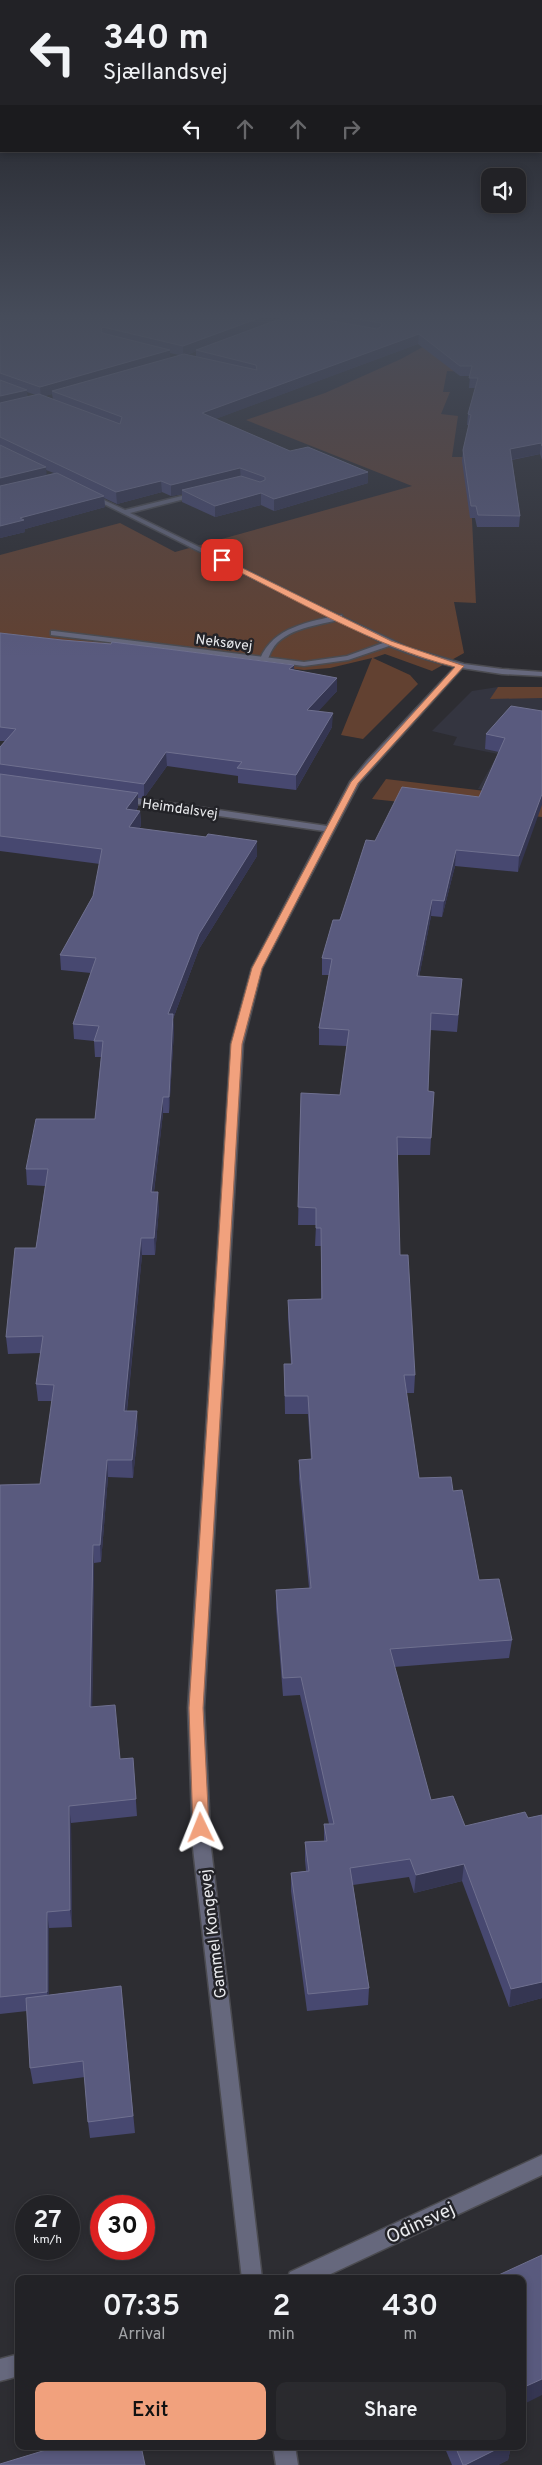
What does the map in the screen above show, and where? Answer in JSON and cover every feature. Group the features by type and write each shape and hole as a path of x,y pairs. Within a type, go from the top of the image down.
{"street":[{"path":"83,492 389,643 433,660 460,666 511,674 542,674"},
{"path":"125,512 202,492"},
{"path":"264,659 266,648 273,640 293,631 339,617"},
{"name":"Neksøvej","path":"54,634 304,664 348,658 389,643"},
{"name":"Gammel Kongevej","path":"252,2275 202,1848 196,1708 236,1044 257,968 355,782 370,763 460,666"},
{"name":"Heimdalsvej","path":"116,799 330,829"},
{"name":"Odinsvej","path":"306,2275 542,2164"},
{"path":"0,2370 15,2366"},
{"path":"285,2450 287,2465"}],"shaded area":[{"path":"266,428 456,428 452,457 469,457 476,603 454,602 464,653 432,671 385,654 373,658 410,675 418,684 363,739 341,735 372,658 330,668 304,670 20,635 0,639 0,555 120,523 175,552 412,486"},
{"path":"498,687 542,688 542,798 478,789 498,754 453,745 457,737 432,731 472,691"},
{"path":"498,687 542,687 542,698 490,699"},
{"path":"386,779 542,798 542,817 372,799"}],"building":[{"path":"0,428 237,428 290,451 308,447 368,472 274,499 261,493 215,506 182,490 241,476 260,482 265,480 265,477 240,468 171,485 161,481 116,492 0,437"},
{"path":"468,428 542,428 542,446 541,443 510,449 520,516 478,515 476,506 471,506 463,450"},
{"path":"0,445 46,467 0,478"},
{"path":"57,473 104,496 20,518 24,520 0,526 0,486"},
{"path":"0,633 111,644 112,642 294,665 289,669 337,678 307,710 333,713 296,775 237,768 242,762 166,752 144,784 0,764 0,747 16,729 0,727"},
{"path":"511,706 542,711 542,794 519,856 456,850 444,901 432,900 417,976 462,979 458,1015 431,1013 428,1091 434,1092 431,1138 397,1137 400,1255 408,1255 415,1375 404,1375 419,1478 451,1477 453,1491 462,1490 479,1580 499,1579 512,1640 390,1649 431,1800 453,1796 465,1826 525,1812 528,1818 542,1815 542,1982 511,1989 464,1864 416,1875 410,1859 350,1868 369,1988 308,1994 291,1873 309,1871 305,1842 327,1841 324,1824 334,1824 301,1677 283,1678 276,1590 311,1588 299,1460 312,1459 308,1396 285,1396 284,1364 292,1364 288,1300 322,1299 321,1228 316,1228 316,1208 298,1207 301,1093 340,1095 349,1030 319,1028 332,959 322,958 333,920 340,920 366,840 375,841 402,787 479,797 505,738 486,734"},
{"path":"0,774 138,793 126,809 140,811 129,827 206,837 208,834 257,841 199,934 168,1014 173,1014 169,1097 163,1097 151,1192 158,1192 154,1238 141,1238 124,1411 137,1411 132,1460 107,1460 100,1545 93,1545 90,1707 115,1705 120,1759 133,1758 136,1799 69,1806 70,1910 47,1912 47,1992 0,1997 0,1485 40,1484 54,1385 36,1384 43,1336 6,1337 15,1248 36,1248 48,1169 26,1169 36,1119 95,1119 103,1041 94,1041 99,1026 73,1024 96,958 60,955 93,896 102,849 0,836"},
{"path":"121,1986 133,2116 88,2122 83,2061 30,2068 26,1998"},
{"path":"542,2255 542,2379 526,2386 526,2275 499,2275"},
{"path":"46,2450 142,2450 145,2465 0,2465"},
{"path":"457,2450 495,2450 465,2465 463,2465"}],"route":[{"path":"201,1828 196,1708 236,1044 257,968 355,782 370,763 460,666 433,660 389,643 222,560"}]}
